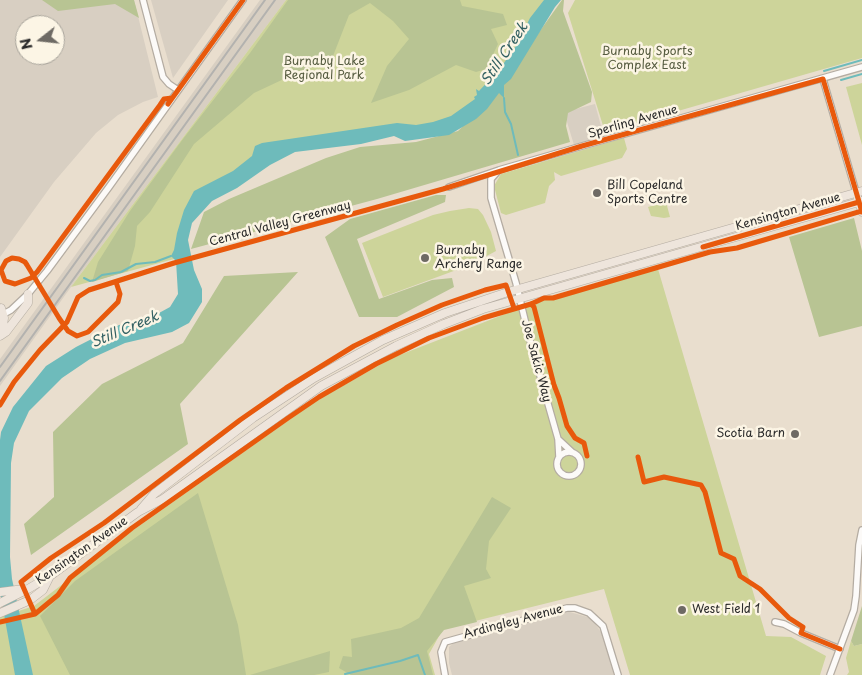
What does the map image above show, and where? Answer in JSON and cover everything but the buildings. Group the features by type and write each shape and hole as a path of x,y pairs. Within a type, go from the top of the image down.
{"main road":[{"path":"859,192 862,212"},
{"name":"Kensington Avenue","path":"138,512 154,494 245,424 314,378 383,340 470,304 518,289 859,192"},
{"name":"Kensington Avenue","path":"0,603 50,576 138,512 163,499 321,386 384,352 444,324 483,309 860,201"},
{"path":"1,335 6,332 28,302 28,294"},
{"path":"1,312 4,323 1,335"},
{"path":"0,613 30,600 43,590 50,576"},
{"path":"0,592 28,589"}],"street":[{"path":"143,0 163,77 178,90"},
{"path":"1,312 12,310 28,294 109,187 242,0"},
{"name":"Sperling Avenue","path":"449,187 499,170 862,67"},
{"path":"823,79 859,192"},
{"name":"Joe Sakic Way","path":"499,170 491,179 491,198 518,289 529,337 558,439 559,457 556,463 559,470 565,475 572,476 579,471 581,463 578,456 572,452"},
{"path":"558,439 572,452"},
{"path":"559,457 565,452 572,452"},
{"path":"830,675 850,624 855,603 862,530"},
{"name":"Ardingley Avenue","path":"445,675 441,662 441,652 443,644 450,639 560,609 575,608 584,610 594,616 603,626 618,675"},
{"path":"775,622 784,624 801,634 840,649"}],"shaded area":[{"path":"0,0 134,0 158,97 143,102 118,115 96,133 54,182 0,257"},
{"path":"151,0 228,0 173,78"},
{"path":"260,0 286,0 71,287 0,386 0,359"},
{"path":"595,104 604,137 574,145 564,112"},
{"path":"566,611 591,618 603,635 614,675 452,675 449,663 449,647 457,640"}],"green space":[{"path":"42,0 134,0 139,18 115,4 58,11"},
{"name":"Burnaby Lake Regional Park","path":"286,0 547,0 511,58 465,114 425,127 271,146 192,201 174,259 71,287"},
{"path":"288,0 460,0 462,6 503,14 507,25 491,29 498,44 486,69 476,72 456,65 409,90 371,103 387,66 409,39 393,21 370,3 349,15 333,56 254,93 194,144 150,212 137,226 135,246 128,271 92,282 98,262 130,211"},
{"path":"562,0 564,0 563,11 592,92 591,102 568,113 566,126 570,142 377,199 191,249 204,212 229,199 326,158 360,147 416,142 458,131 492,98"},
{"name":"Burnaby Sports Complex East","path":"575,0 862,0 862,58 605,132 568,13"},
{"path":"862,83 862,145 846,87"},
{"path":"624,138 627,149 622,158 561,176 554,172 555,180 549,186 545,203 506,215 501,213 494,186 501,174"},
{"path":"436,195 446,195 445,202 357,239 379,299 432,280 452,278 454,287 397,317 359,317 325,237 350,219"},
{"path":"666,202 670,217 651,216 648,207"},
{"name":"Burnaby Archery Range","path":"469,208 478,209 483,215 491,232 496,251 470,265 383,297 362,243 433,215"},
{"path":"854,218 862,251 862,326 819,337 789,237"},
{"path":"658,269 766,636 791,637 826,656 820,675 630,675 604,589 443,629 429,654 435,675 0,675 0,617 34,606 132,531 316,401 392,358 535,301"},
{"path":"298,272 180,404 188,444 31,555 24,524 54,497 53,432 102,384 183,343 224,276"},
{"path":"198,493 238,625 246,675 70,675 40,616 75,581"},
{"path":"492,497 511,508 489,541 486,569 491,578 464,586 477,622 444,630 427,651 433,675 351,675 339,668 343,656 352,657 351,639 401,628 419,618"},
{"path":"862,606 862,644 854,646 851,641"},
{"path":"851,641 854,646 862,644 862,675 847,675 849,672 846,658"},
{"path":"330,651 329,672 314,675 250,675"}],"water":[{"name":"Still Creek","path":"544,0 561,0 511,79 504,85 504,98 499,93 487,109 476,119 449,135 405,141 394,136 361,144 295,152 270,165 237,188 212,201 192,223 188,240 194,270 202,289 202,302 189,323 172,332 125,343 90,359 62,378 29,411 14,443 11,463 10,557 12,579 33,675 15,675 0,592 0,440 1,432 13,407 46,366 76,347 119,325 148,319 170,307 178,294 176,261 171,256 184,210 194,191 233,171 252,156 255,146 262,143 397,123 416,125 451,116 475,99 474,97 477,95 476,89 479,91 499,70 516,46 530,18"}],"waterway":[{"path":"824,71 862,60"},
{"path":"841,80 862,74"},
{"path":"504,98 505,112 511,124 518,155"},
{"path":"84,278 90,281 95,280 102,275 121,272 136,264 155,262 171,256"},
{"path":"345,674 418,655 425,675"}],"railway":[{"path":"0,367 265,0"},
{"path":"0,381 275,0"}],"cycle path":[{"path":"168,104 243,0"},
{"name":"Central Valley Greenway","path":"0,405 14,382 40,350 67,322 78,297 89,290 174,263 443,189 582,146 823,79 862,212"},
{"path":"116,282 120,294 118,302 88,332 77,336 68,331 59,318 27,265 25,262 12,258 6,261 1,270 5,281 15,284 31,278 37,272 164,99 172,98"},
{"path":"703,247 859,202"},
{"path":"0,622 35,614 58,595 70,578 132,528 288,418 319,397 376,364 429,338 544,298 553,298 710,252 737,248 862,211"},
{"path":"35,614 21,582 51,558 104,523 240,420 286,388 354,346 442,305 506,285 514,308"},
{"path":"531,304 534,307 554,385 567,426 575,438 584,443 587,456"},
{"path":"638,457 644,482 664,477 701,485 705,492 721,553 734,559 740,576 760,589 789,618 803,627 801,633 840,649"}],"place":[{"name":"Bill Copeland Sports Centre","path":"597,193"},
{"name":"Burnaby Archery Range","path":"425,258"},
{"name":"Scotia Barn","path":"795,434"},
{"name":"West Field 1","path":"682,610"}]}
